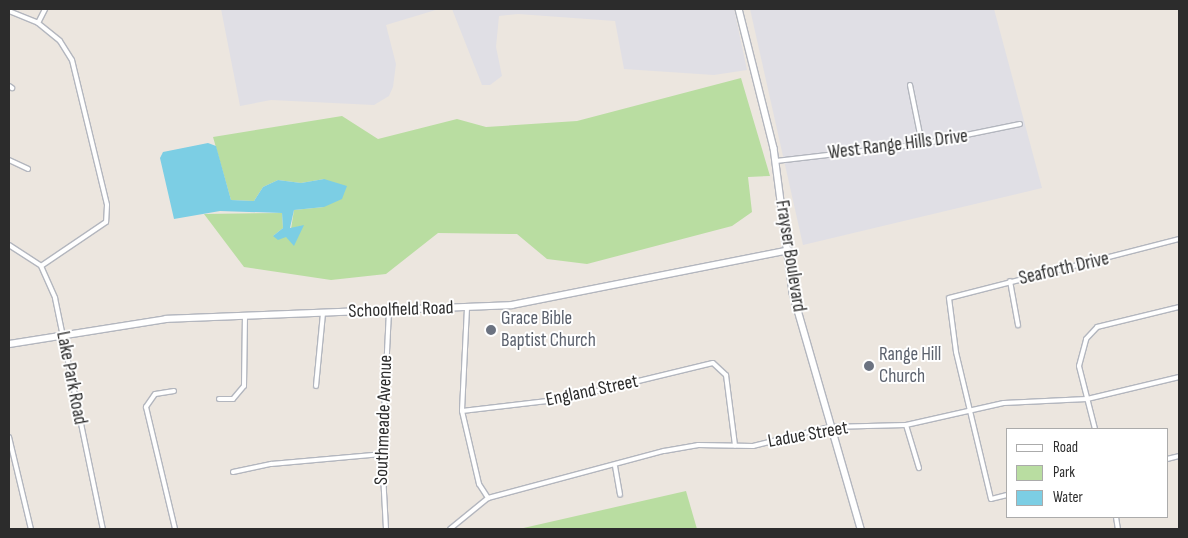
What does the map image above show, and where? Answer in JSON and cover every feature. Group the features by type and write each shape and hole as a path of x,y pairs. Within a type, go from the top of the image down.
{"street":[{"path":"38,24 45,9"},
{"name":"Frayser Boulevard","path":"739,9 776,161 789,250 793,293 829,428 860,529"},
{"path":"9,11 38,24 60,40 72,60 107,205 106,222 41,266 9,245"},
{"path":"910,85 922,144"},
{"name":"West Range Hills Drive","path":"776,161 922,144 1020,124"},
{"path":"9,160 28,169"},
{"name":"Seaforth Drive","path":"970,410 949,298 1179,239"},
{"name":"Schoolfield Road","path":"9,344 62,334 166,319 512,305 789,250"},
{"name":"Lake Park Road","path":"41,266 55,298 103,529"},
{"path":"1010,281 1018,325"},
{"path":"1095,428 1080,366 1086,339 1097,327 1179,307"},
{"path":"467,308 462,411 479,484 488,498"},
{"name":"Southmeade Avenue","path":"386,529 382,454 389,310"},
{"path":"316,386 323,314"},
{"path":"219,399 233,399 244,386 245,317"},
{"name":"England Street","path":"462,411 564,399 713,363 726,375 734,416 735,445"},
{"name":"Ladue Street","path":"450,529 488,498 615,466 664,451 735,445 753,446 829,428 906,425 1004,402 1087,399 1179,377"},
{"path":"174,391 148,399 175,529"},
{"path":"970,410 991,499 1006,495"},
{"path":"906,425 919,468"},
{"path":"9,436 30,529"},
{"path":"233,472 271,464 382,454"},
{"path":"615,466 620,495"}],"shaded area":[{"path":"221,9 439,9 386,25 396,64 393,87 389,96 374,105 271,100 240,106"},
{"path":"452,9 734,9 747,70 714,75 624,69 615,21 518,14 499,16 496,47 502,76 490,85 482,85"},
{"path":"750,9 994,9 1042,188 803,245"}],"green space":[{"path":"741,78 770,176 748,177 752,212 732,226 587,264 547,259 517,234 438,233 386,274 331,280 244,267 204,214 282,213 283,228 273,236 303,225 291,229 294,210 324,207 324,179 301,183 278,180 263,187 254,201 231,200 213,137 342,116 378,139 457,119 486,127 577,121"},
{"path":"686,491 697,529 519,529"}],"water":[{"path":"208,143 216,146 231,200 254,201 263,187 278,180 301,183 324,179 347,186 342,199 324,207 294,210 290,228 304,225 294,246 286,237 278,240 273,236 283,228 282,213 220,211 174,219 160,158 163,152"}],"place":[{"name":"Grace Bible Baptist Church","path":"491,330"},
{"name":"Range Hill Church","path":"869,366"}]}
